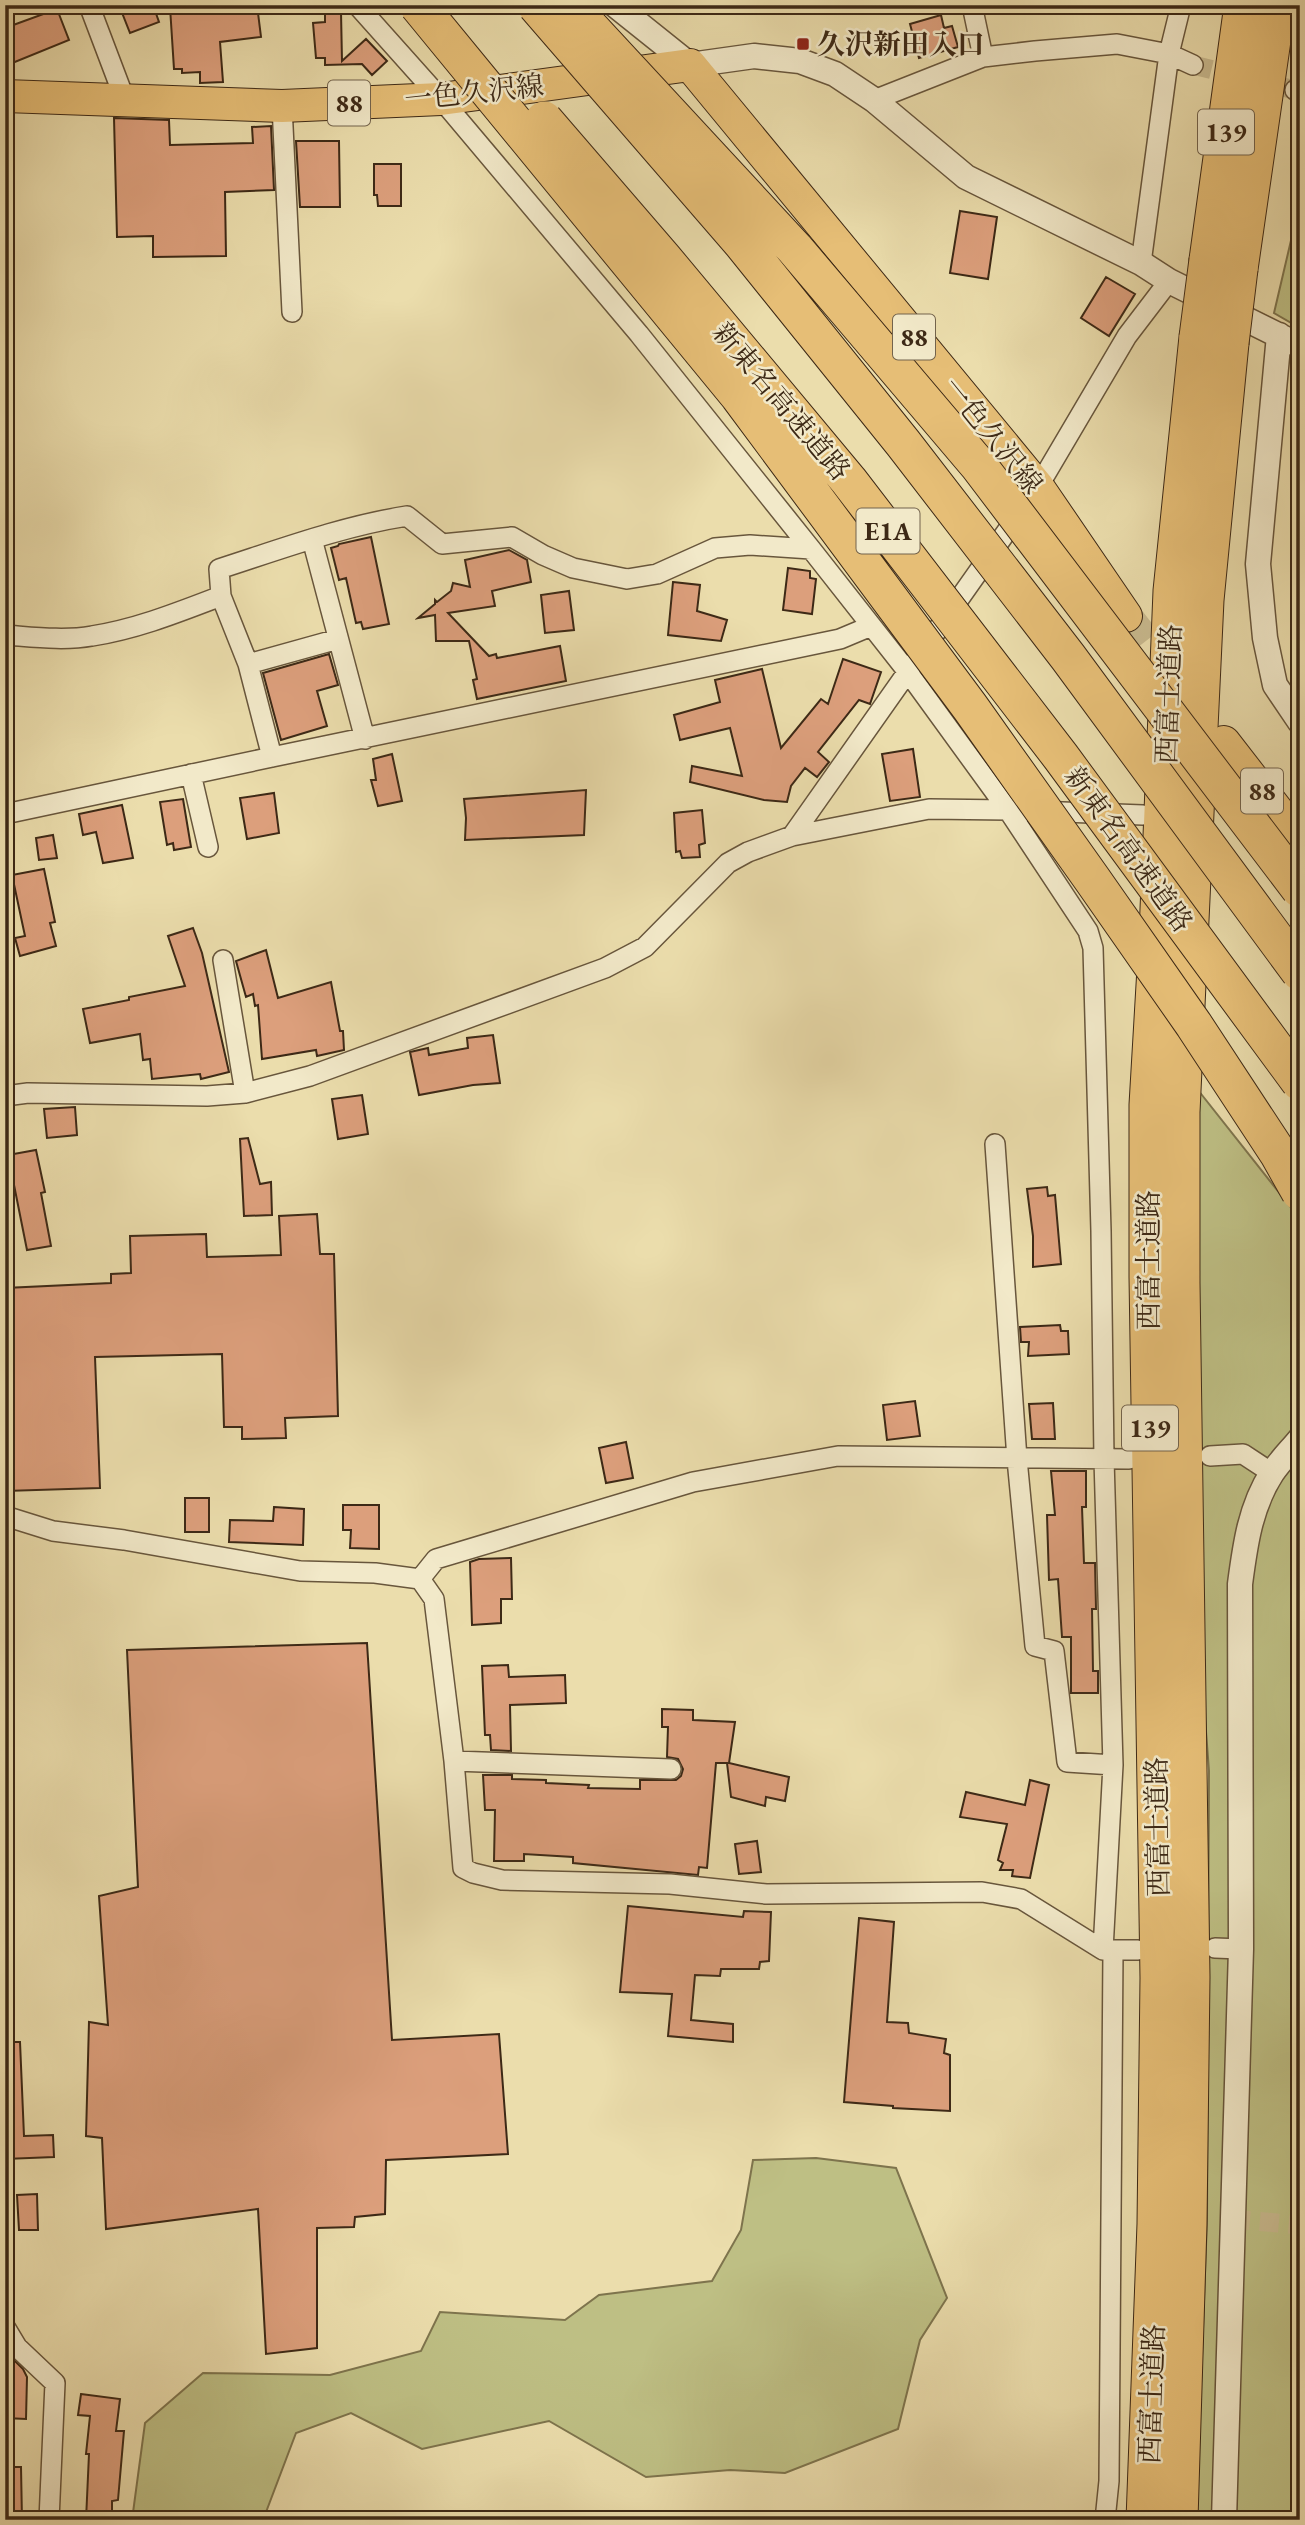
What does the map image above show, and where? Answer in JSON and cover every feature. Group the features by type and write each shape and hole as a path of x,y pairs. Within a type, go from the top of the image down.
{"highway":[{"path":"418,5 739,396 772,440 970,707 1194,1025 1278,1153 1300,1192"},
{"name":"新東名高速道路","path":"444,5 663,258 849,481 1061,757 1300,1082"},
{"name":"E1A","path":"536,5 742,243 903,443 1068,657 1300,972"},
{"path":"569,5 795,249 979,466 1300,889"},
{"name":"西富士道路","path":"1146,2520 1156,2238 1159,1978 1148,1291 1148,1105 1172,591 1214,340 1223,264 1244,5"},
{"name":"西富士道路","path":"1223,264 1277,5"},
{"name":"西富士道路","path":"1179,2520 1188,2224 1191,1977 1181,1112 1205,600 1214,340"}],"main road":[{"name":"一色久沢線","path":"5,96 282,106 441,99 691,65 1038,487 1126,616"},
{"name":"88","path":"1224,742 1292,823"}],"street":[{"path":"89,5 125,100"},
{"path":"615,5 691,65"},
{"path":"972,5 984,57"},
{"path":"1141,263 1169,54 1181,5"},
{"path":"370,9 441,99 639,334 907,671 1008,810 1087,931 1093,948 1113,1765 1108,1951 1109,2481 1105,2520"},
{"path":"874,100 984,57 1117,44 1169,54 1193,65"},
{"name":"一色久沢線","path":"691,65 754,56 800,61 835,74 874,100 966,177 1290,340"},
{"path":"282,106 292,312"},
{"path":"792,836 1038,487 1127,336 1169,281"},
{"path":"1290,340 1258,564 1265,638 1275,685 1295,707"},
{"path":"272,757 248,664 221,596 219,569 312,539 380,520 407,516 442,544 512,537 573,568 627,579 657,574 715,548 750,544 811,549"},
{"path":"312,539 365,739"},
{"path":"5,635 90,637 139,626 221,596"},
{"path":"5,814 840,639 870,626"},
{"path":"248,664 338,639"},
{"path":"191,774 208,847"},
{"path":"5,1096 28,1093 207,1096 245,1093 310,1076 605,968 645,947 727,863 748,852 792,836 929,809 1143,816"},
{"path":"1221,816 1292,823"},
{"path":"223,960 245,1093"},
{"path":"995,1144 1017,1459 1035,1646 1055,1651 1067,1762 1113,1765"},
{"path":"1224,2520 1241,1949 1240,1584 1245,1539 1259,1498 1272,1473 1300,1439"},
{"path":"1210,1456 1242,1454 1272,1473"},
{"path":"420,1578 436,1559 693,1482 838,1456 1129,1459"},
{"path":"5,1516 53,1531 124,1540 300,1571 375,1573 420,1578 434,1599 454,1761 463,1868 473,1873 502,1880 670,1884 776,1894 982,1892 1021,1899 1108,1951 1138,1950"},
{"path":"454,1761 671,1769"},
{"path":"1215,1948 1241,1949"},
{"path":"5,2327 17,2347 55,2383 49,2520"}],"green space":[{"path":"1300,202 1300,328 1274,313"},
{"path":"1198,1090 1300,1219 1300,2520 1196,2520 1207,2219 1209,1771 1200,1652"},
{"path":"816,2158 896,2168 947,2298 920,2340 898,2429 785,2473 730,2470 646,2477 549,2421 422,2449 351,2413 296,2433 263,2520 132,2520 145,2423 203,2373 330,2375 421,2351 440,2312 565,2320 599,2295 712,2281 741,2230 753,2160"}],"building":[{"path":"119,5 153,5 159,22 130,33"},
{"path":"257,5 261,37 220,42 223,82 200,83 200,72 182,73 182,69 174,69 170,7"},
{"path":"57,9 69,40 5,66 5,28"},
{"path":"341,12 342,61 366,39 387,61 372,75 362,64 325,65 325,58 316,58 313,23 325,22 325,13"},
{"path":"941,15 944,28 952,26 958,47 919,58 910,24"},
{"path":"114,118 169,120 170,145 253,143 252,127 271,126 274,190 225,192 226,256 153,257 153,236 117,237"},
{"path":"296,141 339,141 340,207 300,207"},
{"path":"374,164 401,164 401,206 378,206 377,195 374,195"},
{"path":"960,211 997,217 988,279 950,273"},
{"path":"1106,277 1135,294 1109,336 1081,318"},
{"path":"371,537 389,624 363,629 361,622 356,623 346,578 339,580 331,548"},
{"path":"509,550 527,560 531,582 492,591 495,606 448,613 489,656 496,654 497,658 560,646 566,681 477,699 473,680 477,679 469,641 436,641 435,615 418,618 435,604 435,600 437,602 451,591 453,583 470,587 465,560"},
{"path":"788,568 810,571 810,578 816,579 812,614 783,610"},
{"path":"673,582 700,585 697,611 727,620 721,641 668,635"},
{"path":"569,591 574,630 545,633 541,595"},
{"path":"329,654 338,685 317,691 327,726 281,740 263,673"},
{"path":"843,659 881,672 870,704 859,700 818,752 829,762 817,777 805,768 791,786 787,802 764,800 690,782 692,766 742,776 730,728 680,740 674,715 720,702 715,680 762,669 781,748 821,699 828,704"},
{"path":"913,749 920,797 890,801 882,754"},
{"path":"392,754 402,801 378,806 371,780 376,780 373,759"},
{"path":"586,790 584,835 465,840 464,799"},
{"path":"274,793 279,833 247,839 240,798"},
{"path":"183,799 191,847 174,850 173,843 167,845 160,802"},
{"path":"122,805 133,858 103,863 96,832 83,835 79,814"},
{"path":"702,810 705,843 699,845 700,857 682,858 680,851 676,852 674,813"},
{"path":"53,835 57,858 39,860 36,838"},
{"path":"44,869 55,922 50,923 56,946 20,956 15,938 25,936 12,875"},
{"path":"193,928 202,953 229,1072 201,1079 200,1074 152,1079 150,1059 143,1060 140,1034 90,1043 83,1009 185,986 168,936"},
{"path":"266,950 278,998 331,982 340,1031 343,1031 344,1050 317,1056 316,1050 262,1059 258,1005 255,1006 253,994 246,997 236,961"},
{"path":"493,1035 500,1083 419,1095 410,1052 428,1048 429,1055 468,1048 467,1038"},
{"path":"362,1095 368,1134 338,1139 332,1099"},
{"path":"75,1107 77,1135 47,1138 44,1109"},
{"path":"248,1138 260,1184 271,1182 272,1215 244,1216 240,1139"},
{"path":"36,1150 45,1192 41,1193 51,1246 27,1250 8,1155"},
{"path":"1047,1187 1048,1196 1055,1195 1061,1264 1033,1267 1033,1236 1027,1189"},
{"path":"317,1214 320,1254 334,1254 338,1416 285,1418 286,1438 242,1439 242,1427 224,1427 222,1354 95,1357 100,1488 5,1491 5,1288 111,1283 111,1274 131,1273 130,1236 206,1234 207,1257 281,1255 279,1216"},
{"path":"1060,1325 1061,1331 1068,1331 1069,1354 1028,1356 1029,1342 1021,1342 1020,1327"},
{"path":"915,1401 920,1436 887,1440 883,1405"},
{"path":"1053,1403 1055,1439 1032,1439 1029,1404"},
{"path":"626,1442 633,1478 606,1483 599,1448"},
{"path":"1051,1471 1086,1471 1086,1507 1082,1507 1084,1563 1095,1563 1096,1609 1092,1609 1093,1671 1098,1671 1098,1693 1071,1693 1071,1637 1062,1637 1058,1579 1049,1580 1047,1515 1055,1515"},
{"path":"185,1498 209,1498 209,1532 185,1532"},
{"path":"343,1505 379,1505 379,1549 350,1548 351,1530 343,1530"},
{"path":"274,1507 304,1509 303,1545 229,1542 230,1520 273,1521"},
{"path":"511,1558 512,1599 501,1599 501,1623 472,1625 470,1562 479,1559"},
{"path":"367,1643 392,2040 499,2034 508,2154 386,2160 385,2214 355,2217 354,2227 317,2228 317,2348 266,2354 258,2209 106,2229 102,2138 86,2136 89,2022 108,2025 99,1896 138,1887 127,1650"},
{"path":"508,1665 509,1677 565,1675 566,1703 510,1705 511,1751 491,1750 490,1735 485,1735 482,1666"},
{"path":"662,1709 693,1710 693,1720 735,1722 729,1763 789,1777 785,1801 766,1797 765,1806 731,1797 727,1763 716,1763 707,1868 699,1867 698,1875 573,1863 573,1857 524,1854 524,1861 494,1861 495,1810 485,1810 483,1775 512,1775 512,1779 589,1785 588,1788 640,1789 640,1780 676,1780 683,1769 678,1759 667,1757 668,1727 662,1727"},
{"path":"1030,1780 1049,1785 1030,1878 1012,1876 1013,1870 1000,1870 1003,1863 998,1860 1007,1824 960,1817 966,1792 1025,1805"},
{"path":"757,1841 761,1872 739,1874 735,1844"},
{"path":"628,1906 743,1917 744,1911 771,1912 769,1961 760,1962 759,1969 721,1969 720,1976 695,1975 691,2020 733,2024 733,2042 668,2036 672,1994 620,1992"},
{"path":"859,1918 894,1922 887,2022 908,2023 909,2033 946,2039 944,2053 950,2055 950,2111 844,2102"},
{"path":"5,2042 20,2042 24,2136 53,2135 54,2157 5,2159"},
{"path":"37,2194 38,2230 19,2230 17,2195"},
{"path":"5,2351 23,2369 27,2377 26,2419 5,2418"},
{"path":"81,2394 120,2399 116,2431 124,2431 118,2500 112,2501 112,2520 86,2520 89,2454 86,2454 90,2416 78,2415"},
{"path":"5,2467 21,2467 22,2520 5,2520"}],"tunnel":[{"path":"1193,65 1295,90"},
{"path":"1126,616 1177,682"},
{"path":"1231,2219 1300,2225"}],"place":[{"name":"久沢新田入口","path":"803,44"}]}
